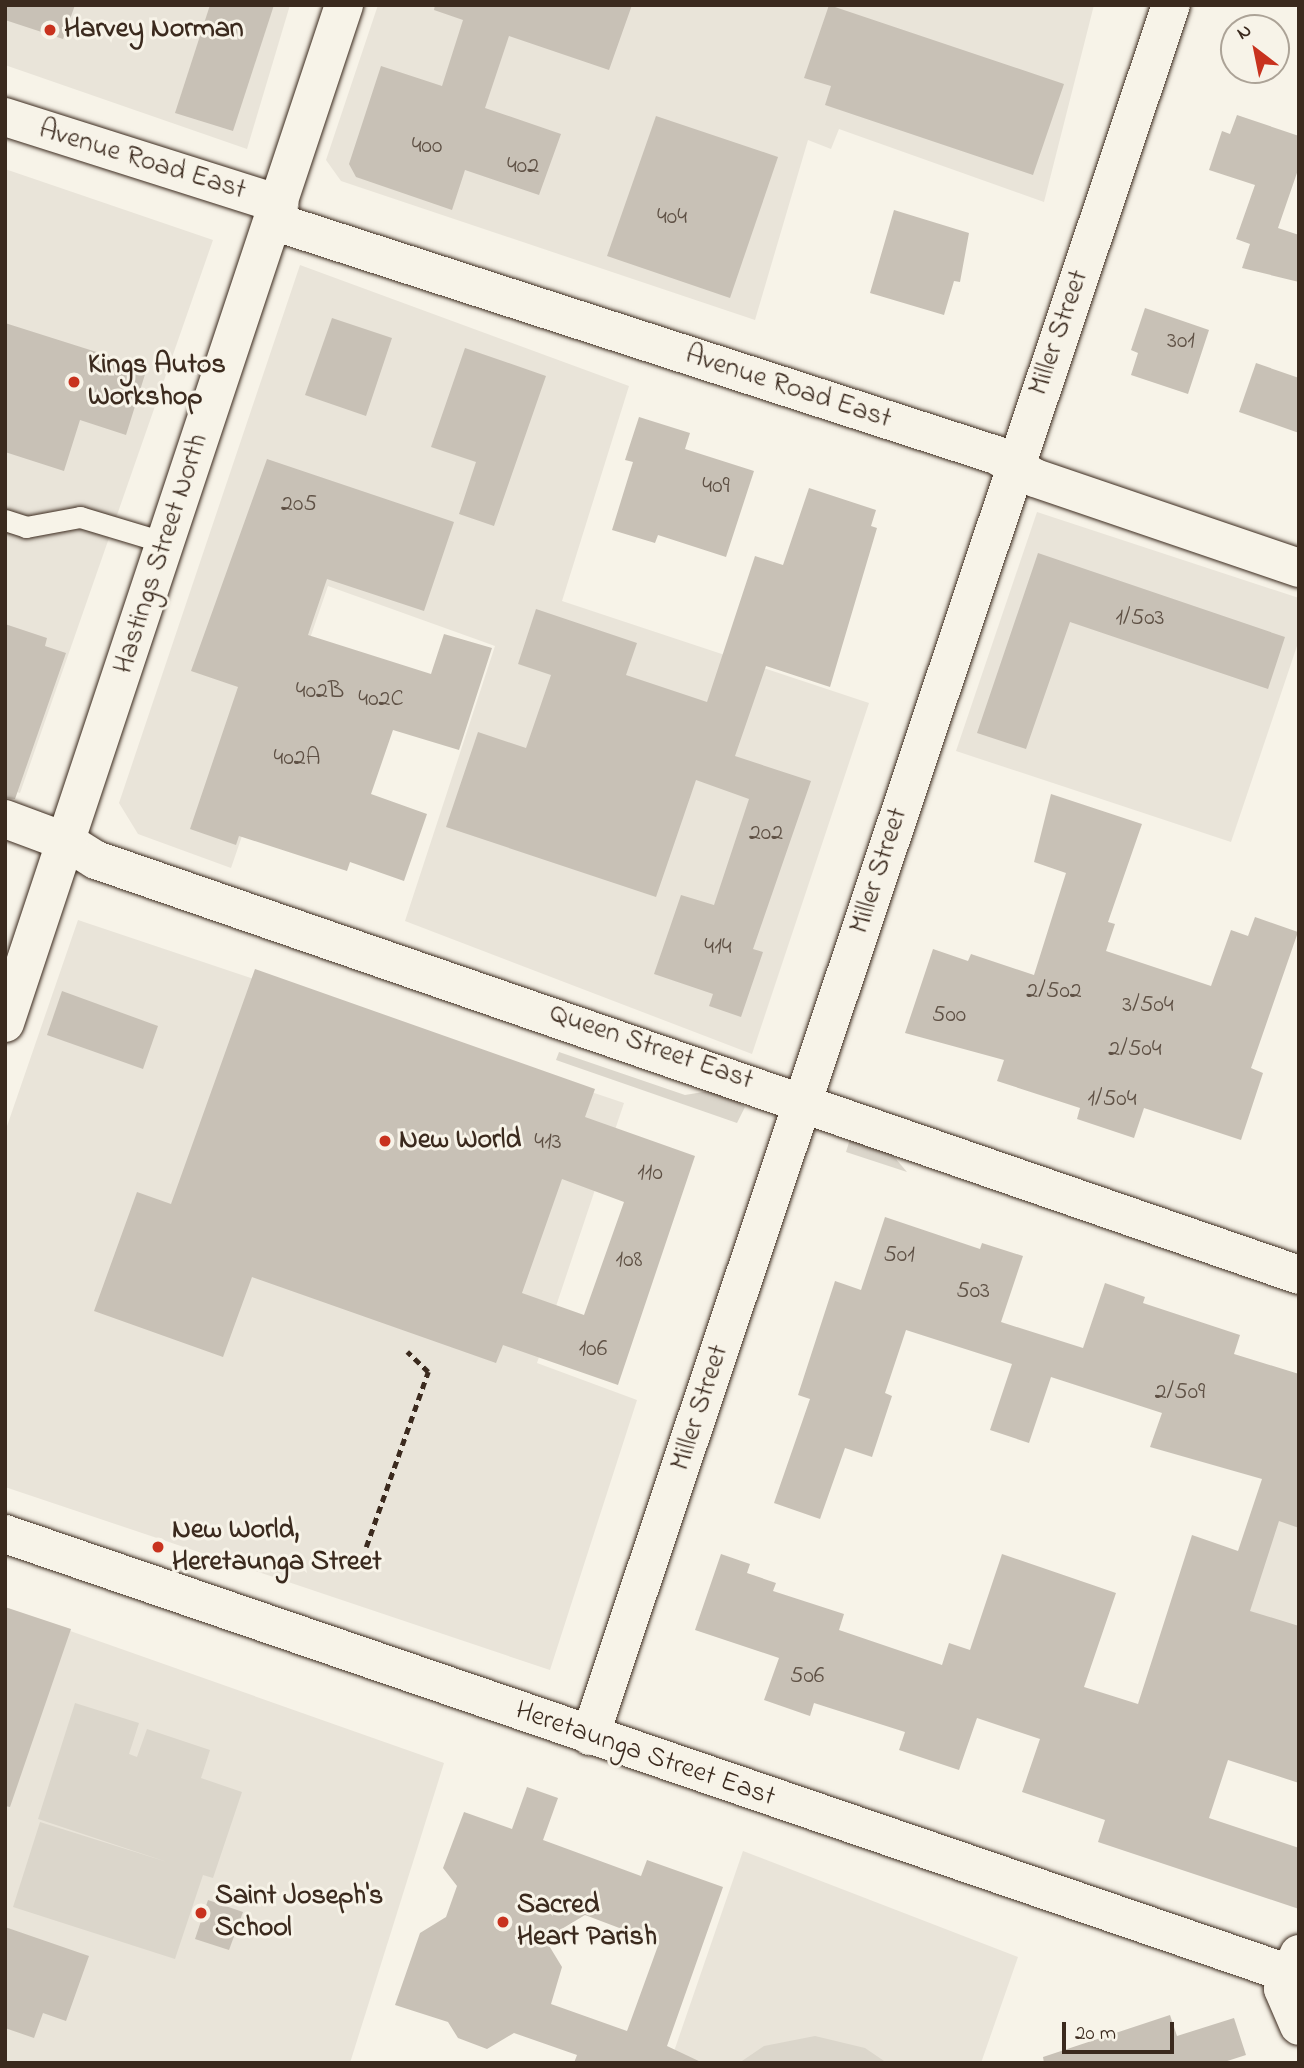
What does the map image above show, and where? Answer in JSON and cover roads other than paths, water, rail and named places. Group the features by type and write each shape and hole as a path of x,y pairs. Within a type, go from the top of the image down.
{"street":[{"name":"Hastings Street North","path":"5,1023 344,5"},
{"name":"Miller Street","path":"590,1736 1171,5"},
{"name":"Avenue Road East","path":"5,117 276,212 996,455 1015,467 1299,568"},
{"name":"Queen Street East","path":"5,819 67,842 96,860 1299,1275"},
{"name":"Heretaunga Street East","path":"5,1534 590,1736 1293,1964"},
{"path":"1293,1964 1286,2006 1299,2026"}],"lane":[{"path":"5,520 26,527 79,517 166,543"}],"place":[{"name":"Harvey Norman","path":"50,30"},
{"name":"Kings Autos Workshop","path":"74,382"},
{"name":"New World","path":"385,1141"},
{"name":"New World, Heretaunga Street","path":"158,1547"},
{"name":"Saint Joseph's School","path":"201,1913"},
{"name":"Sacred Heart Parish","path":"503,1922"}]}
